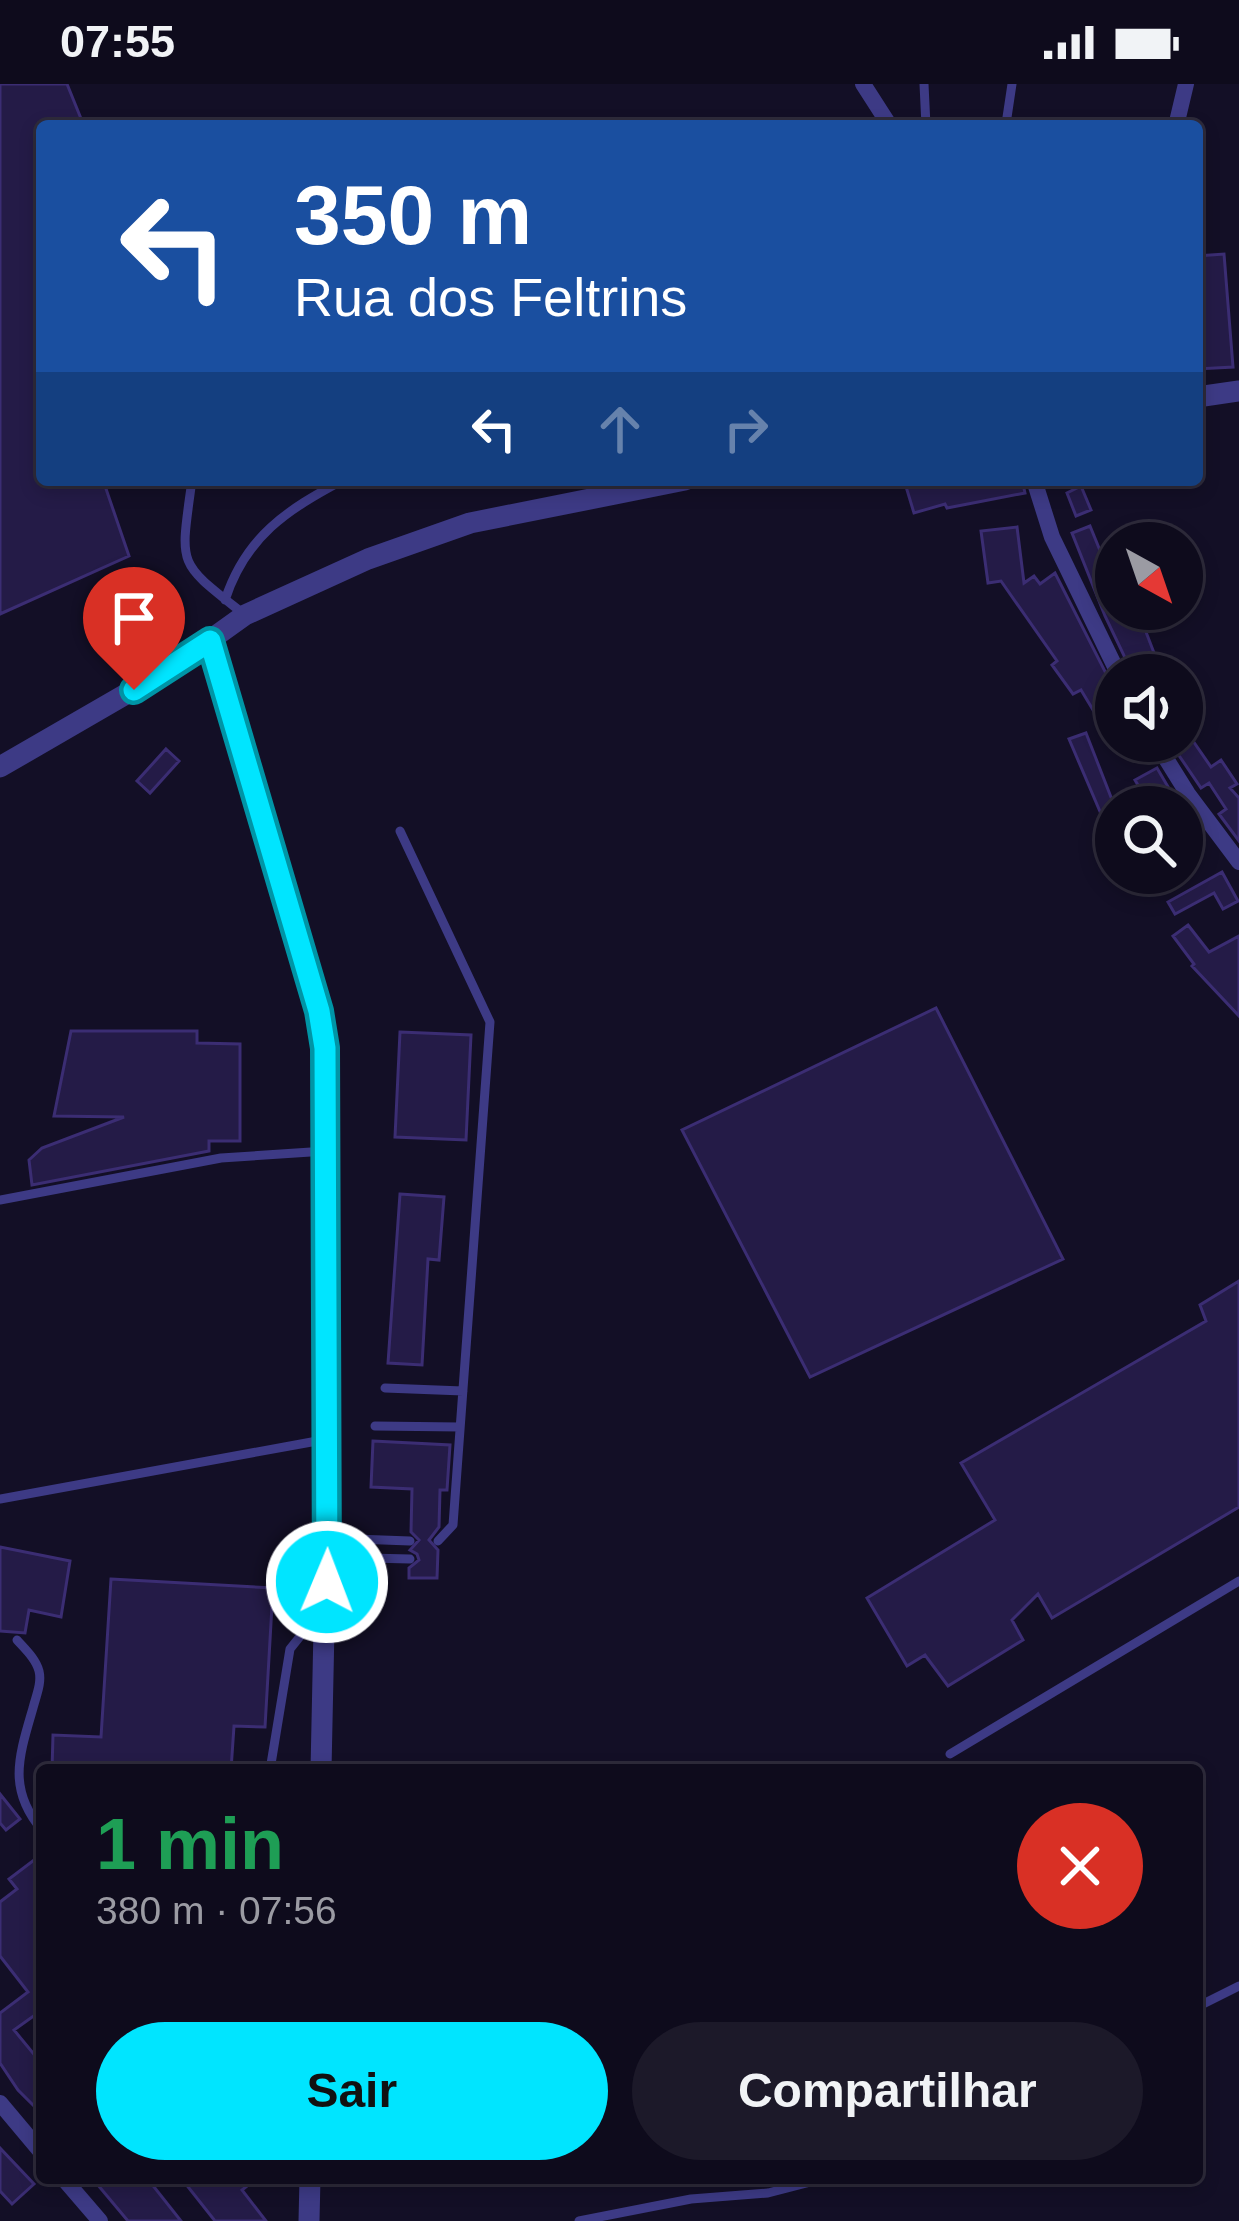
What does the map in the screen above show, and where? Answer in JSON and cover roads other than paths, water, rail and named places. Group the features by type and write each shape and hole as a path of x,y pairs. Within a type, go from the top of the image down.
{"street":[{"path":"863,84 886,120"},
{"path":"1177,120 1186,84"},
{"path":"1203,396 1239,391"},
{"path":"0,766 210,641 244,615 368,559 470,523 655,486"},
{"path":"1036,486 1052,537 1108,654"},
{"path":"210,641 319,1011 325,1048 328,1548 322,1764"},
{"path":"1168,762 1239,862"},
{"path":"0,2103 36,2146"},
{"path":"68,2184 100,2221"},
{"path":"309,2221 310,2184"}],"lane":[{"path":"924,84 926,120"},
{"path":"1007,120 1012,84"},
{"path":"192,486 186,559 196,578 244,615"},
{"path":"225,600 248,550 286,510 332,486"},
{"path":"400,831 490,1022 453,1525 438,1541"},
{"path":"0,1200 221,1158 326,1151"},
{"path":"385,1388 463,1391"},
{"path":"375,1426 460,1427"},
{"path":"0,1499 328,1439"},
{"path":"328,1548 410,1541"},
{"path":"328,1548 410,1558"},
{"path":"950,1754 1239,1581"},
{"path":"271,1764 290,1649 326,1606"},
{"path":"17,1640 39,1670 18,1769 18,1790 36,1822"},
{"path":"1203,2004 1239,1986"},
{"path":"579,2221 803,2184"}]}
